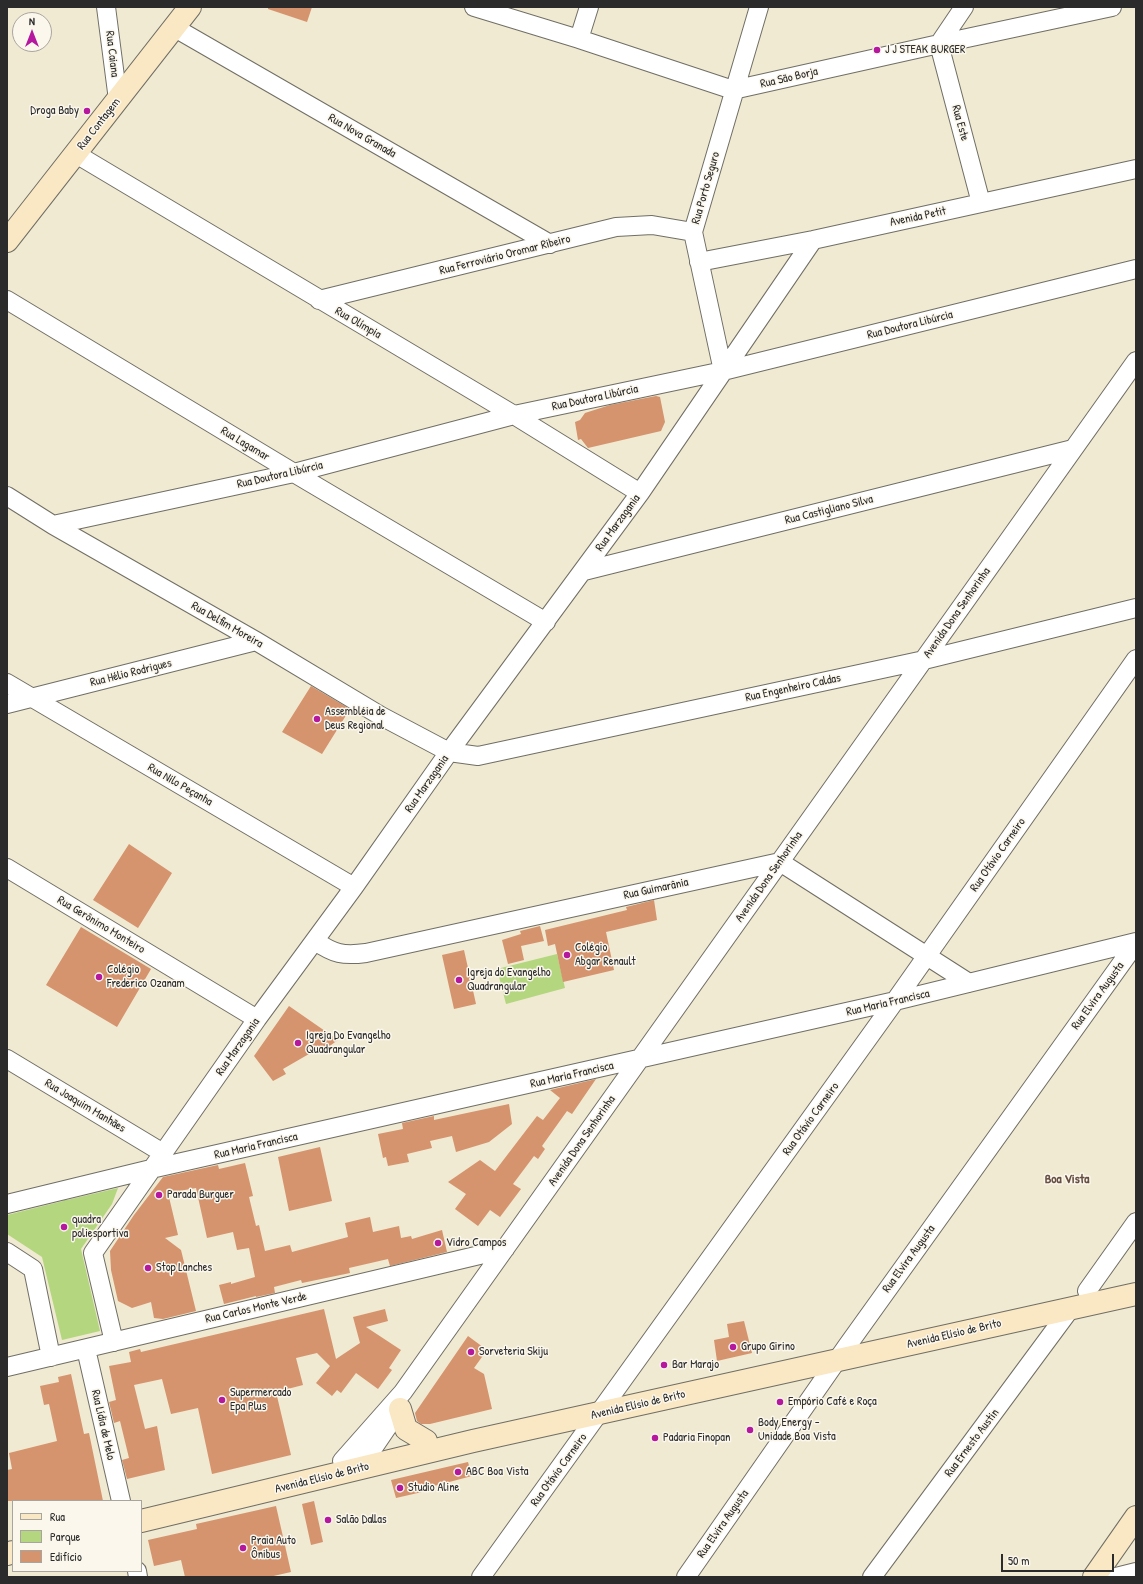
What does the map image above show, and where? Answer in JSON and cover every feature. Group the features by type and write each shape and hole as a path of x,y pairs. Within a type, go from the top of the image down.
{"street":[{"name":"Rua Caiana","path":"106,7 118,100"},
{"name":"Rua Contagem","path":"7,241 190,7"},
{"path":"474,7 579,39 733,90"},
{"path":"579,39 589,7"},
{"name":"Rua Porto Seguro","path":"723,371 693,232 733,90 759,7"},
{"path":"939,44 964,7"},
{"name":"Rua São Borja","path":"733,90 1112,7"},
{"name":"Rua Nova Granada","path":"175,28 550,244"},
{"name":"Rua Este","path":"939,44 980,203"},
{"name":"Rua Olímpia","path":"76,154 514,415 640,493"},
{"name":"Avenida Petit","path":"699,262 813,240 1136,169"},
{"name":"Rua Ferroviário Oromar Ribeiro","path":"319,300 616,227 636,225 662,226 693,232"},
{"name":"Rua Marzagania","path":"114,1342 93,1253 257,1019 354,887 449,752 584,571 640,493 813,240"},
{"name":"Rua Doutora Libúrcia","path":"53,525 294,473 514,415 723,371 1136,270"},
{"name":"Rua Lagamar","path":"7,300 294,473 546,622"},
{"name":"Avenida Dona Senhorinha","path":"356,1462 401,1401 505,1249 1136,361"},
{"name":"Rua Castigliano Silva","path":"584,571 1074,449"},
{"name":"Rua Delfim Moreira","path":"7,496 53,525 256,641 381,716 449,752"},
{"name":"Rua Engenheiro Caldas","path":"449,752 478,756 511,750 924,660 1136,608"},
{"name":"Rua Hélio Rodrigues","path":"7,704 256,641"},
{"name":"Rua Otávio Carneiro","path":"481,1577 604,1408 895,1001 1136,659"},
{"name":"Rua Nilo Peçanha","path":"7,683 354,887"},
{"path":"780,862 969,983"},
{"name":"Rua Guimarânia","path":"315,941 327,949 341,955 366,953 780,862"},
{"name":"Rua Gerônimo Monteiro","path":"7,868 257,1019"},
{"name":"Rua Maria Francisca","path":"7,1204 151,1169 895,1001 1136,943"},
{"name":"Rua Elvira Augusta","path":"686,1577 842,1353 1136,943"},
{"name":"Rua Joaquim Manhães","path":"7,1059 164,1153"},
{"path":"1087,1291 1136,1222"},
{"name":"Rua Carlos Monte Verde","path":"7,1367 505,1249"},
{"path":"7,1252 33,1269 51,1357"},
{"name":"Avenida Elísio de Brito","path":"142,1507 356,1462 473,1441 604,1408 842,1353 1136,1280"},
{"name":"Avenida Elísio de Brito","path":"842,1353 1136,1294"},
{"name":"Rua Ernesto Austin","path":"872,1577 1071,1308"},
{"name":"Rua Lídia de Melo","path":"86,1349 121,1500"},
{"path":"401,1401 406,1430 426,1441"},
{"name":"Avenida Dona Senhorinha","path":"356,1462 401,1401"},
{"name":"Avenida Elísio de Brito","path":"142,1522 426,1441 604,1408"},
{"path":"1094,1577 1136,1517"},
{"path":"1116,1577 1136,1572"}],"green space":[{"path":"557,954 565,988 506,1004 497,969"},
{"path":"118,1188 112,1204 81,1249 100,1331 62,1340 42,1257 7,1234 7,1215 63,1201 65,1199 67,1200"}],"building":[{"path":"268,7 312,7 307,22 268,9"},
{"path":"656,396 660,397 665,422 661,431 588,448 581,439 578,440 575,422 580,420 585,413 610,405"},
{"name":"Assembléia de Deus Regional","path":"311,686 350,709 322,754 282,732"},
{"name":"Colégio Frederico Ozanam","path":"129,844 172,873 138,928 93,900"},
{"path":"654,900 657,920 606,932 614,970 563,982 555,944 548,946 545,930 627,910 626,907"},
{"path":"540,926 544,941 521,946 524,960 508,964 502,940 521,934 520,931"},
{"name":"Colégio Frederico Ozanam","path":"81,927 151,969 117,1027 46,985"},
{"name":"Igreja do Evangelho Quadrangular","path":"464,950 476,1004 454,1009 442,955"},
{"name":"Igreja Do Evangelho Quadrangular","path":"289,1006 338,1040 324,1050 321,1047 283,1069 286,1074 273,1081 254,1056"},
{"path":"596,1079 572,1114 567,1111 542,1146 545,1149 538,1159 534,1156 513,1184 521,1189 500,1217 490,1210 478,1226 455,1209 466,1194 448,1182 480,1160 495,1171 537,1116 543,1120 560,1098 550,1090"},
{"path":"509,1104 512,1124 489,1142 456,1152 452,1136 430,1141 432,1148 407,1154 409,1162 388,1166 386,1157 383,1158 378,1134 403,1129 402,1123 434,1116 434,1120"},
{"path":"320,1147 332,1201 289,1211 278,1157"},
{"path":"245,1163 253,1196 249,1197 256,1226 259,1225 265,1251 290,1245 292,1252 348,1237 345,1223 370,1217 373,1232 399,1226 401,1238 411,1236 412,1239 442,1230 447,1252 390,1266 388,1259 349,1268 350,1273 302,1283 301,1280 274,1287 275,1293 224,1304 219,1285 231,1282 231,1284 255,1277 249,1248 237,1250 233,1232 207,1238 196,1188 168,1193 178,1235 165,1238 181,1250 196,1311 163,1319 154,1318 151,1302 132,1308 118,1301 111,1270 110,1251 134,1215 163,1177 218,1165 219,1169"},
{"name":"Supermercado Epa Plus","path":"324,1309 336,1359 360,1343 353,1317 385,1309 388,1321 366,1327 401,1350 389,1368 392,1370 378,1389 356,1373 341,1393 337,1390 332,1396 316,1383 330,1366 317,1353 296,1358 303,1385 276,1392 291,1455 212,1474 198,1408 171,1414 162,1379 134,1385 145,1429 157,1426 165,1470 127,1479 122,1460 129,1458 120,1421 114,1423 109,1402 116,1400 109,1366 131,1362 129,1352 140,1349 141,1352"},
{"name":"Grupo Girino","path":"744,1321 752,1353 717,1361 714,1340 729,1337 727,1324"},
{"path":"468,1336 487,1350 474,1368 484,1374 492,1409 430,1424 421,1424 417,1421 415,1413"},
{"path":"71,1374 84,1434 89,1433 103,1500 7,1501 7,1470 12,1469 9,1453 57,1441 49,1404 44,1405 40,1386 59,1382 58,1377"},
{"path":"468,1462 472,1476 434,1486 435,1489 396,1498 391,1480"},
{"path":"314,1501 323,1542 311,1545 302,1504"},
{"name":"Praia Auto Ônibus","path":"276,1506 291,1572 269,1577 185,1577 181,1560 154,1566 148,1540 197,1529 196,1524"}],"place":[{"name":"J J STEAK BURGER","path":"877,50"},
{"name":"Droga Baby","path":"87,111"},
{"name":"Assembléia de Deus Regional","path":"317,719"},
{"name":"Colégio Abgar Renault","path":"567,955"},
{"name":"Colégio Frederico Ozanam","path":"99,977"},
{"name":"Igreja do Evangelho Quadrangular","path":"459,980"},
{"name":"Igreja Do Evangelho Quadrangular","path":"298,1043"},
{"name":"Parada Burguer","path":"159,1195"},
{"name":"quadra poliesportiva","path":"64,1227"},
{"name":"Vidro Campos","path":"438,1243"},
{"name":"Stop Lanches","path":"148,1268"},
{"name":"Grupo Girino","path":"733,1347"},
{"name":"Sorveteria Skiju","path":"471,1352"},
{"name":"Bar Marajo","path":"664,1365"},
{"name":"Supermercado Epa Plus","path":"222,1400"},
{"name":"Empório Café e Roça","path":"780,1402"},
{"name":"Body Energy - Unidade Boa Vista","path":"750,1430"},
{"name":"Padaria Finopan","path":"655,1438"},
{"name":"ABC Boa Vista","path":"458,1472"},
{"name":"Studio Aline","path":"400,1488"},
{"name":"Salão Dallas","path":"328,1520"},
{"name":"Praia Auto Ônibus","path":"243,1548"}],"district":[{"name":"Boa Vista","path":"1067,1180"}]}
